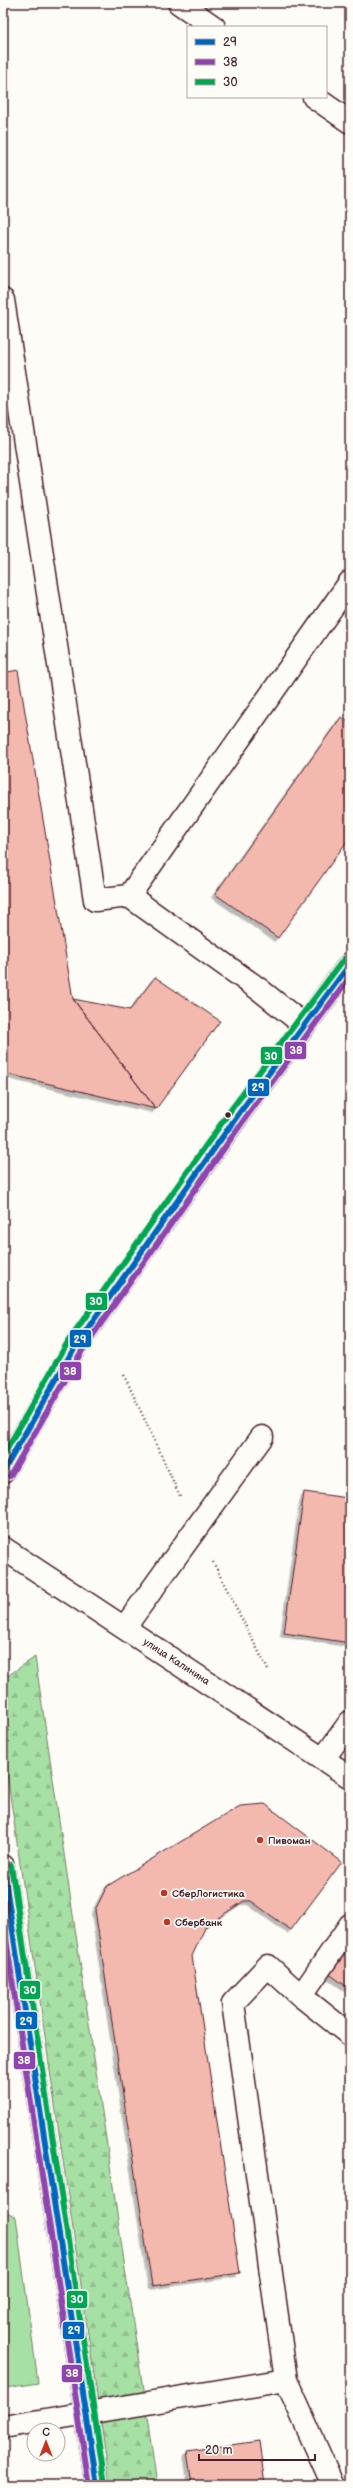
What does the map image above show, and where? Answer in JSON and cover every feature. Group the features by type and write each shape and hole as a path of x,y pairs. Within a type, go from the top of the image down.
{"street":[{"path":"179,3 213,26"},
{"path":"315,98 350,122"},
{"path":"3,300 95,900 129,896 260,990 304,1025"},
{"path":"129,896 350,582"},
{"path":"3,1472 76,1345 240,1112 350,964"},
{"path":"125,1627 262,1437"},
{"name":"улица Калинина","path":"3,1548 350,1776"},
{"path":"324,1758 350,1722"},
{"path":"3,1866 97,2485"},
{"path":"300,1996 350,1925"},
{"path":"333,2485 286,2380 233,2003 268,1966 300,1996 350,2035"},
{"path":"3,2427 286,2380"}],"green space":[{"path":"35,1657 157,2485 110,2485 3,1746 3,1679"},
{"path":"3,2210 16,2217 38,2383 5,2388"}],"building":[{"path":"18,670 73,999 156,1109 3,1073 3,673"},
{"path":"341,717 350,723 350,837 278,938 215,894"},
{"path":"155,977 220,1021 156,1109 73,999 130,1010"},
{"path":"350,1483 350,1643 284,1633 304,1492 348,1498"},
{"path":"265,1804 342,1862 291,1930 251,1901 244,1901 206,1926 192,1956 240,2273 152,2286 95,1910 107,1886 240,1806"},
{"path":"350,1912 350,1989 314,1963"},
{"path":"259,2441 265,2485 192,2485 187,2451"}],"transit line":[{"name":"30","path":"3,1456 69,1340 233,1107 344,959"},
{"name":"29","path":"3,1472 76,1345 240,1112 350,964"},
{"name":"38","path":"10,1476 83,1349 246,1117 350,977"},
{"name":"30","path":"11,1865 105,2484"},
{"name":"29","path":"3,1866 97,2485"},
{"name":"38","path":"3,1919 89,2485"}],"place":[{"name":"Пивоман","path":"260,1840"},
{"name":"СберЛогистика","path":"164,1893"},
{"name":"Сбербанк","path":"167,1922"}]}
